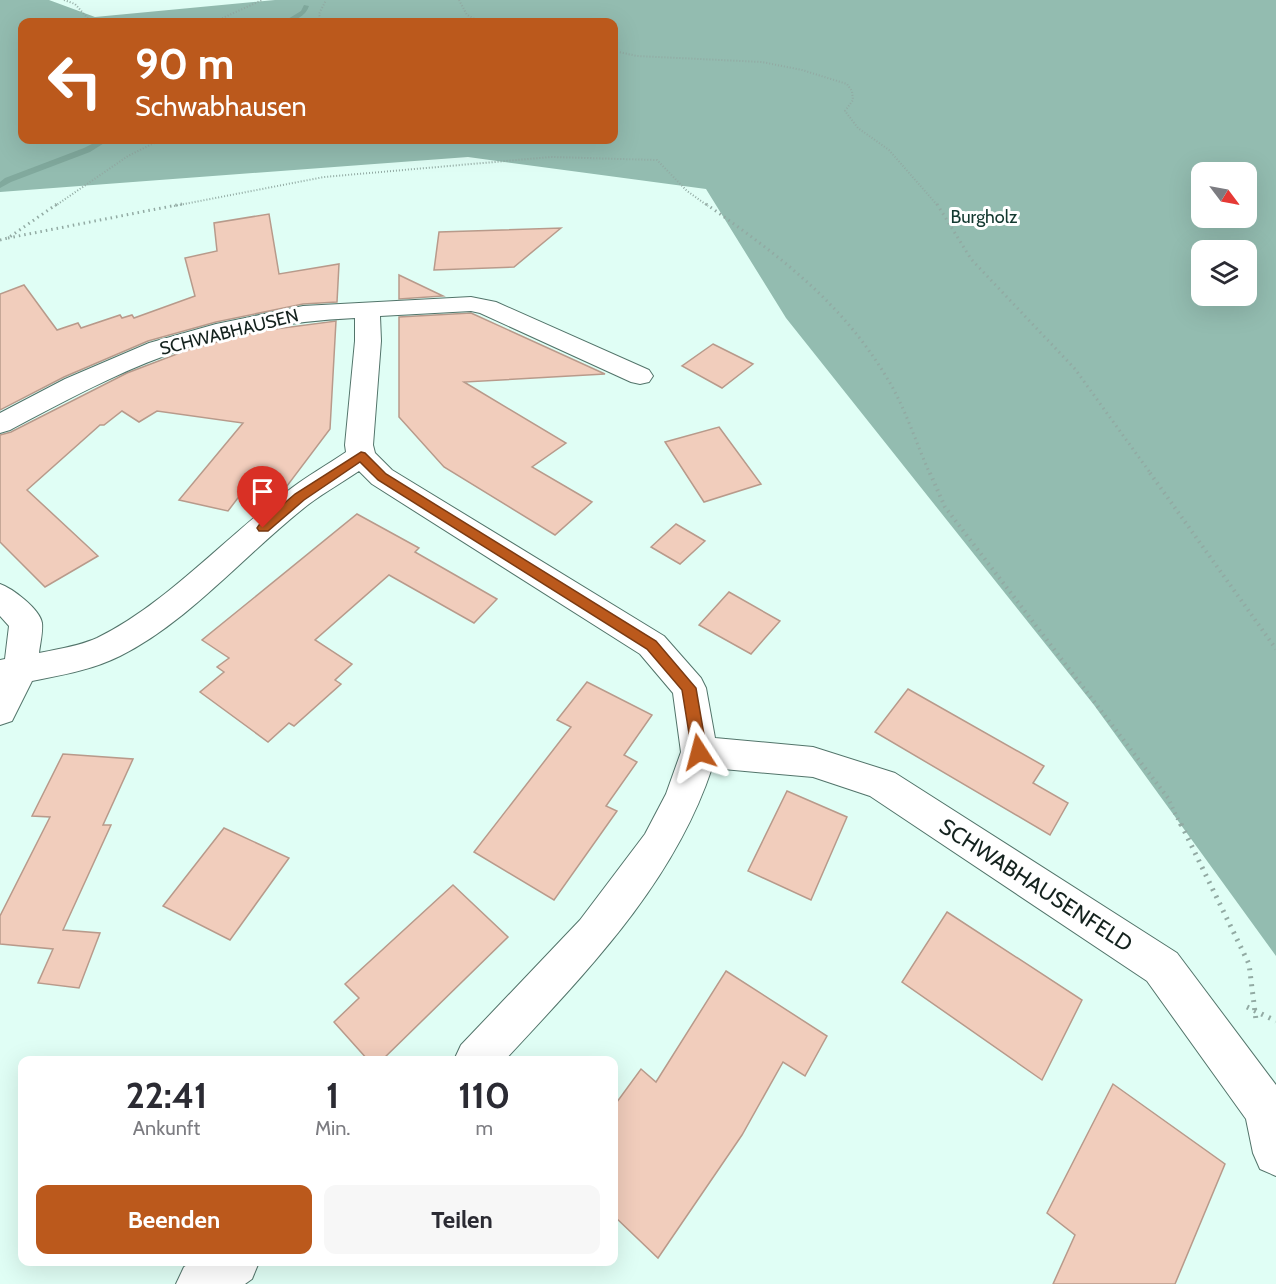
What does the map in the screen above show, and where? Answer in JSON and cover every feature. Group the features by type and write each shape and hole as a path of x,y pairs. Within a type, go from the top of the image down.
{"street":[{"name":"SCHWABHAUSEN","path":"0,424 74,385 158,349 216,332 303,313 471,304 487,307 640,376"},
{"path":"367,311 368,341 359,444 361,456 382,477 652,645 689,688 699,752 682,799 658,846 594,934 480,1056"},
{"path":"10,672 77,659 108,647 141,628 209,574 299,497 361,456"},
{"path":"0,596 26,622 0,711"},
{"name":"SCHWABHAUSENFELD","path":"699,752 813,762 882,784 1162,967 1267,1110 1276,1153"},
{"path":"201,1284 229,1266"}],"path":[{"path":"64,0 75,4 87,18"},
{"path":"223,18 262,0"},
{"path":"320,18 319,14 326,0"},
{"path":"459,0 467,15 473,18"},
{"path":"618,52 637,56 762,62 802,70 847,84 852,91 853,100 845,111 858,128 889,150 933,198 971,259 1075,369 1276,650"},
{"path":"8,238 128,156 152,144"},
{"path":"0,240 324,177 551,157 657,160 687,191 778,255 808,281 853,328 888,380 945,507 1168,798 1249,964 1256,1011"}],"green space":[{"name":"Burgholz","path":"0,0 49,0 95,17 275,0 1276,0 1276,956 1094,705 786,318 706,189 468,157 0,192"}],"building":[{"path":"269,214 279,274 339,264 337,302 303,304 216,322 148,341 64,377 0,410 0,294 24,285 57,330 78,323 81,328 120,315 122,318 132,315 134,318 195,296 185,258 217,251 214,223"},
{"path":"561,228 514,267 434,270 439,232"},
{"path":"399,275 443,296 399,299"},
{"path":"471,313 605,374 464,382 566,443 532,467 592,502 555,535 444,467 399,417 399,317"},
{"path":"336,321 330,429 284,490 250,482 228,511 179,500 243,423 157,411 139,422 122,411 104,425 100,425 27,490 98,556 45,587 0,542 0,435 11,432 127,373 190,349 260,331"},
{"path":"713,344 753,364 722,388 682,366"},
{"path":"719,427 761,484 704,502 665,442"},
{"path":"357,514 419,548 415,552 497,599 474,623 389,575 315,640 352,664 335,680 341,684 294,726 289,723 268,742 200,692 224,672 217,667 229,658 202,640"},
{"path":"676,524 705,541 680,564 651,547"},
{"path":"729,592 780,621 751,654 699,625"},
{"path":"587,682 652,715 624,755 637,762 606,806 617,811 554,900 474,852 571,727 557,720"},
{"path":"908,689 1044,766 1033,783 1068,803 1050,835 875,732"},
{"path":"63,754 133,759 103,825 111,825 63,930 100,933 79,988 38,983 53,949 0,944 0,916 50,817 32,816"},
{"path":"787,791 847,817 811,900 748,871"},
{"path":"224,828 289,858 230,940 163,906"},
{"path":"453,885 508,937 386,1056 364,1056 334,1022 359,998 345,984"},
{"path":"947,912 1082,1000 1042,1080 902,982"},
{"path":"726,971 827,1036 805,1076 783,1062 742,1135 658,1258 618,1220 618,1101 641,1069 656,1082"},
{"path":"1113,1084 1225,1164 1175,1284 1053,1284 1075,1235 1047,1213"}],"waterway":[{"path":"293,18 304,12 306,6"},
{"path":"0,186 8,180 98,144"}],"route":[{"path":"263,528 299,497 361,456 382,477 652,645 689,688 699,752"}]}
